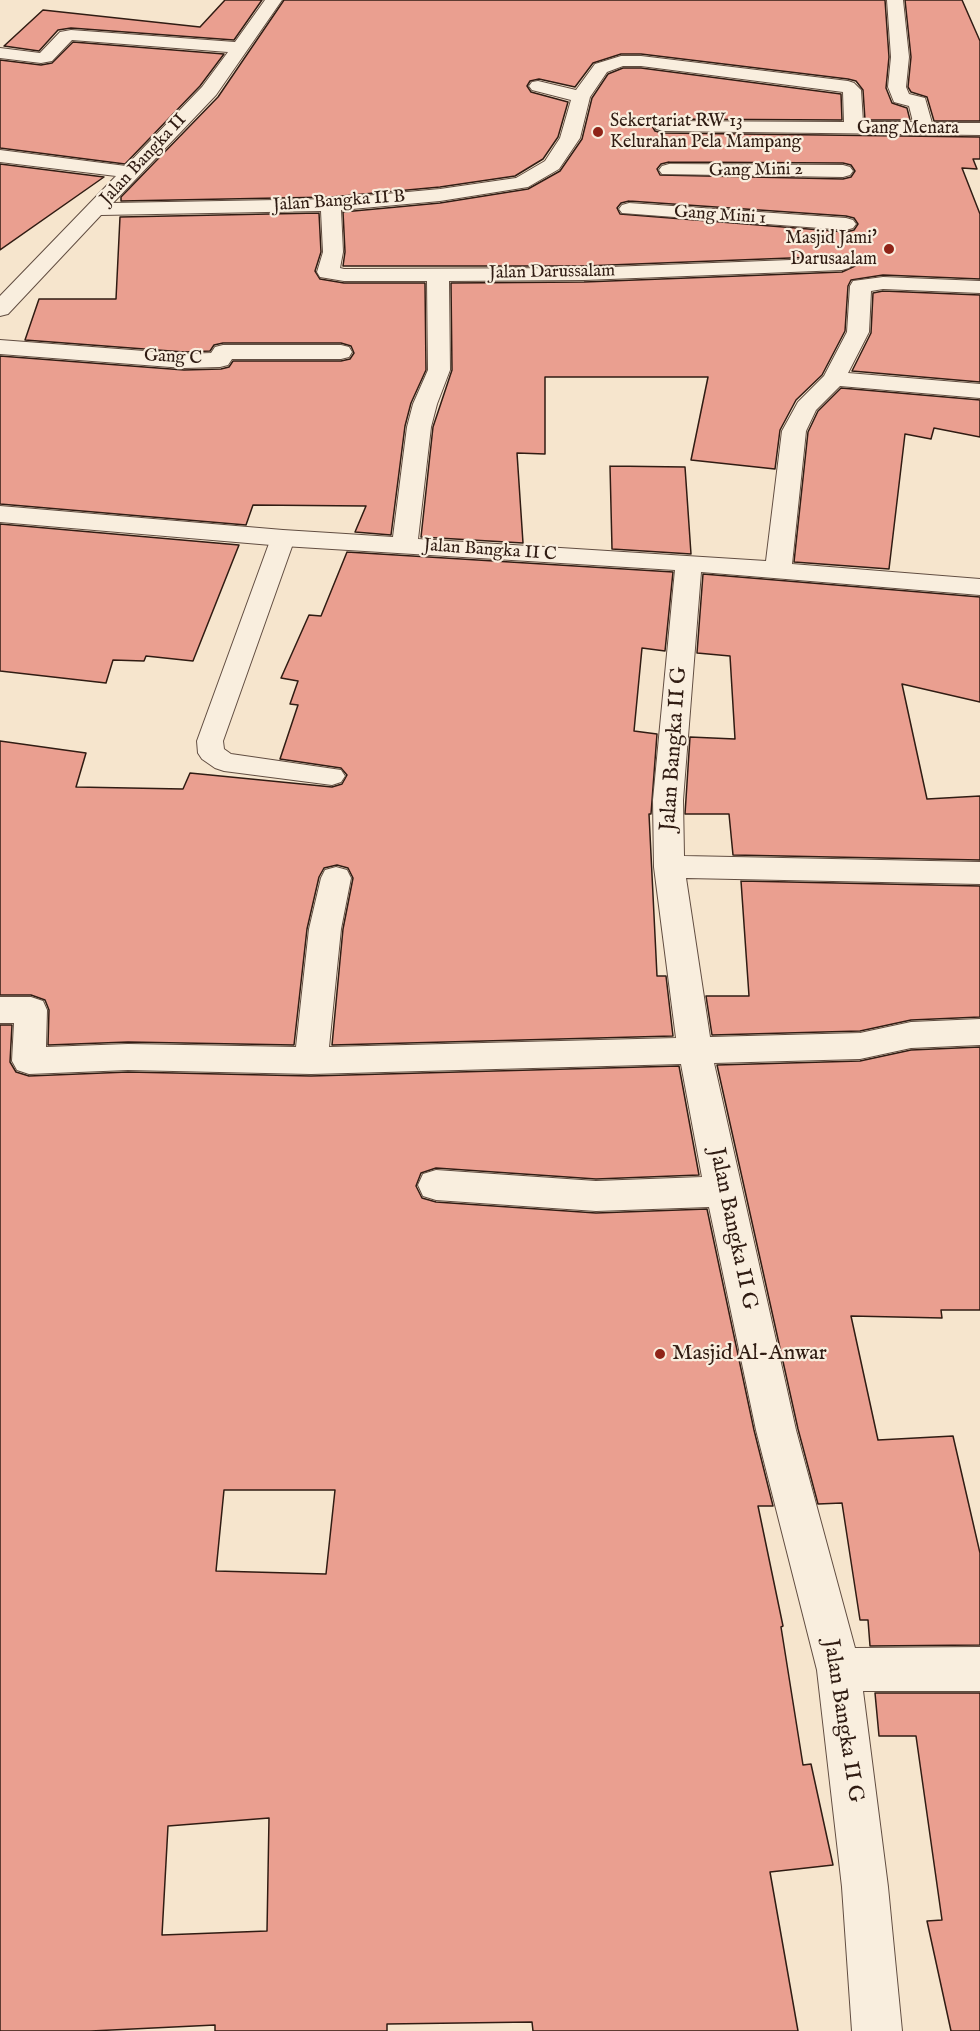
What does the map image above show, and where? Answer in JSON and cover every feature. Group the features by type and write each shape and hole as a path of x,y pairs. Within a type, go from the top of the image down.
{"street":[{"name":"Jalan Bangka II","path":"0,309 209,91 274,0"},
{"path":"895,0 900,57 897,87 901,98 918,102 924,129"},
{"path":"0,53 46,57 66,36 71,35 239,48"},
{"path":"538,86 581,97 601,68 610,63 641,61 848,87 852,90 845,128 843,159 843,244 861,286 858,332 834,379 806,407 794,431 778,570"},
{"name":"Jalan Bangka II B","path":"98,209 331,205 440,195 521,183 552,165 565,147 570,138 581,97"},
{"name":"Gang Menara","path":"663,125 980,129"},
{"path":"0,156 129,172"},
{"name":"Gang Mini 2","path":"669,170 843,171"},
{"name":"Jalan Darussalam","path":"331,205 333,252 328,272 344,274 585,274 843,244"},
{"name":"Gang Mini 1","path":"629,209 843,244"},
{"path":"405,545 419,427 439,370 438,274"},
{"path":"861,286 883,284 980,287"},
{"name":"Gang C","path":"0,347 184,361 220,360 223,352 341,352"},
{"path":"834,379 980,391"},
{"name":"Jalan Bangka II C","path":"0,514 283,538 689,563 980,587"},
{"name":"Jalan Bangka II G","path":"689,563 668,800 669,867 695,1051 723,1191 776,1430 839,1671 865,1887 877,2031"},
{"path":"669,867 980,873"},
{"path":"311,1061 325,929 336,878"},
{"path":"0,1010 31,1010 29,1061 128,1058 311,1061 860,1046 911,1035 980,1032"},
{"path":"436,1185 596,1196 723,1191"},
{"path":"839,1671 980,1669"}],"lane":[{"path":"283,538 210,741 212,753 224,762 332,776"}],"building":[{"path":"225,0 262,0 234,40 71,28 58,30 39,51 4,46 43,10 200,27"},
{"path":"284,0 885,0 889,57 886,88 892,103 907,108 910,120 865,120 863,90 856,81 848,79 641,54 621,54 593,63 575,87 539,79 530,81 527,86 531,92 568,102 558,137 543,159 515,176 440,187 331,197 121,201 121,197 218,97"},
{"path":"905,0 962,0 980,41 980,121 934,121 927,97 911,92 908,87 911,57"},
{"path":"73,42 224,54 200,86 125,164 0,148 0,60 41,65 52,63"},
{"path":"623,68 641,68 841,94 842,120 656,119 652,126 655,131 662,133 980,137 980,159 973,159 977,169 962,168 980,214 980,279 883,275 851,280 848,286 845,331 822,375 796,400 780,430 775,469 691,460 708,377 545,377 545,454 517,453 523,543 421,537 433,427 452,370 451,283 584,282 842,272 855,266 851,258 842,256 584,266 343,266 345,252 343,212 440,203 528,189 560,171 582,139 592,98 608,74","holes":["669,162 843,163 851,165 855,171 851,177 843,179 660,175 657,169 661,164","629,201 846,216 854,218 858,224 854,230 846,232 620,214 617,208 621,203"]},
{"path":"0,164 104,177 0,250"},
{"path":"319,213 321,252 315,271 320,279 344,283 425,283 426,370 411,403 405,426 391,535 355,532 366,506 253,505 246,525 0,504 0,356 184,370 221,369 229,367 233,361 341,361 350,359 354,353 351,346 341,343 223,343 214,345 210,351 184,352 25,340 39,299 116,299 120,217"},
{"path":"883,291 980,295 980,382 852,371 871,333 873,293"},
{"path":"841,388 980,400 980,437 934,428 931,439 905,434 889,569 794,562 808,432 818,411"},
{"path":"610,466 685,467 691,554 612,549"},
{"path":"0,524 239,545 193,661 146,656 144,661 113,660 106,683 0,671"},
{"path":"347,552 673,572 665,651 642,648 634,731 657,734 651,814 649,814 657,976 666,976 673,1036 332,1045 343,929 353,878 348,868 337,865 324,868 319,877 307,929 294,1045 128,1042 48,1045 49,1010 45,1000 31,995 0,995 0,741 86,753 76,787 183,789 190,773 332,787 342,784 347,775 341,768 280,759 298,705 290,704 298,681 281,678 309,615 321,616"},
{"path":"703,574 980,597 980,702 902,684 927,799 980,796 980,860 733,855 729,814 685,814 690,737 735,739 730,656 697,653"},
{"path":"741,881 980,886 980,1017 911,1020 860,1031 712,1035 706,996 749,996"},
{"path":"0,1025 12,1025 10,1062 16,1072 29,1076 128,1072 311,1076 679,1066 699,1175 596,1179 436,1168 421,1173 416,1186 422,1198 436,1202 596,1213 707,1209 754,1430 773,1506 758,1506 783,1626 781,1627 803,1765 811,1764 833,1865 770,1872 798,2031 533,2031 532,2022 387,2024 387,2031 215,2031 215,2025 91,2031 0,2031","holes":["224,1490 335,1490 326,1574 216,1571","269,1818 267,1931 162,1935 168,1826"]},
{"path":"980,1047 980,1310 941,1310 942,1318 851,1316 878,1440 953,1436 980,1553 980,1645 870,1646 868,1620 860,1620 842,1503 818,1504 798,1429 717,1065 860,1061 911,1050"},
{"path":"875,1693 980,1693 980,2031 951,2031 927,1921 942,1920 916,1736 879,1736"}],"place":[{"name":"Sekertariat RW 13 Kelurahan Pela Mampang","path":"598,132"},
{"name":"Masjid Jami' Darusaalam","path":"889,249"},
{"name":"Masjid Al-Anwar","path":"660,1354"}]}
